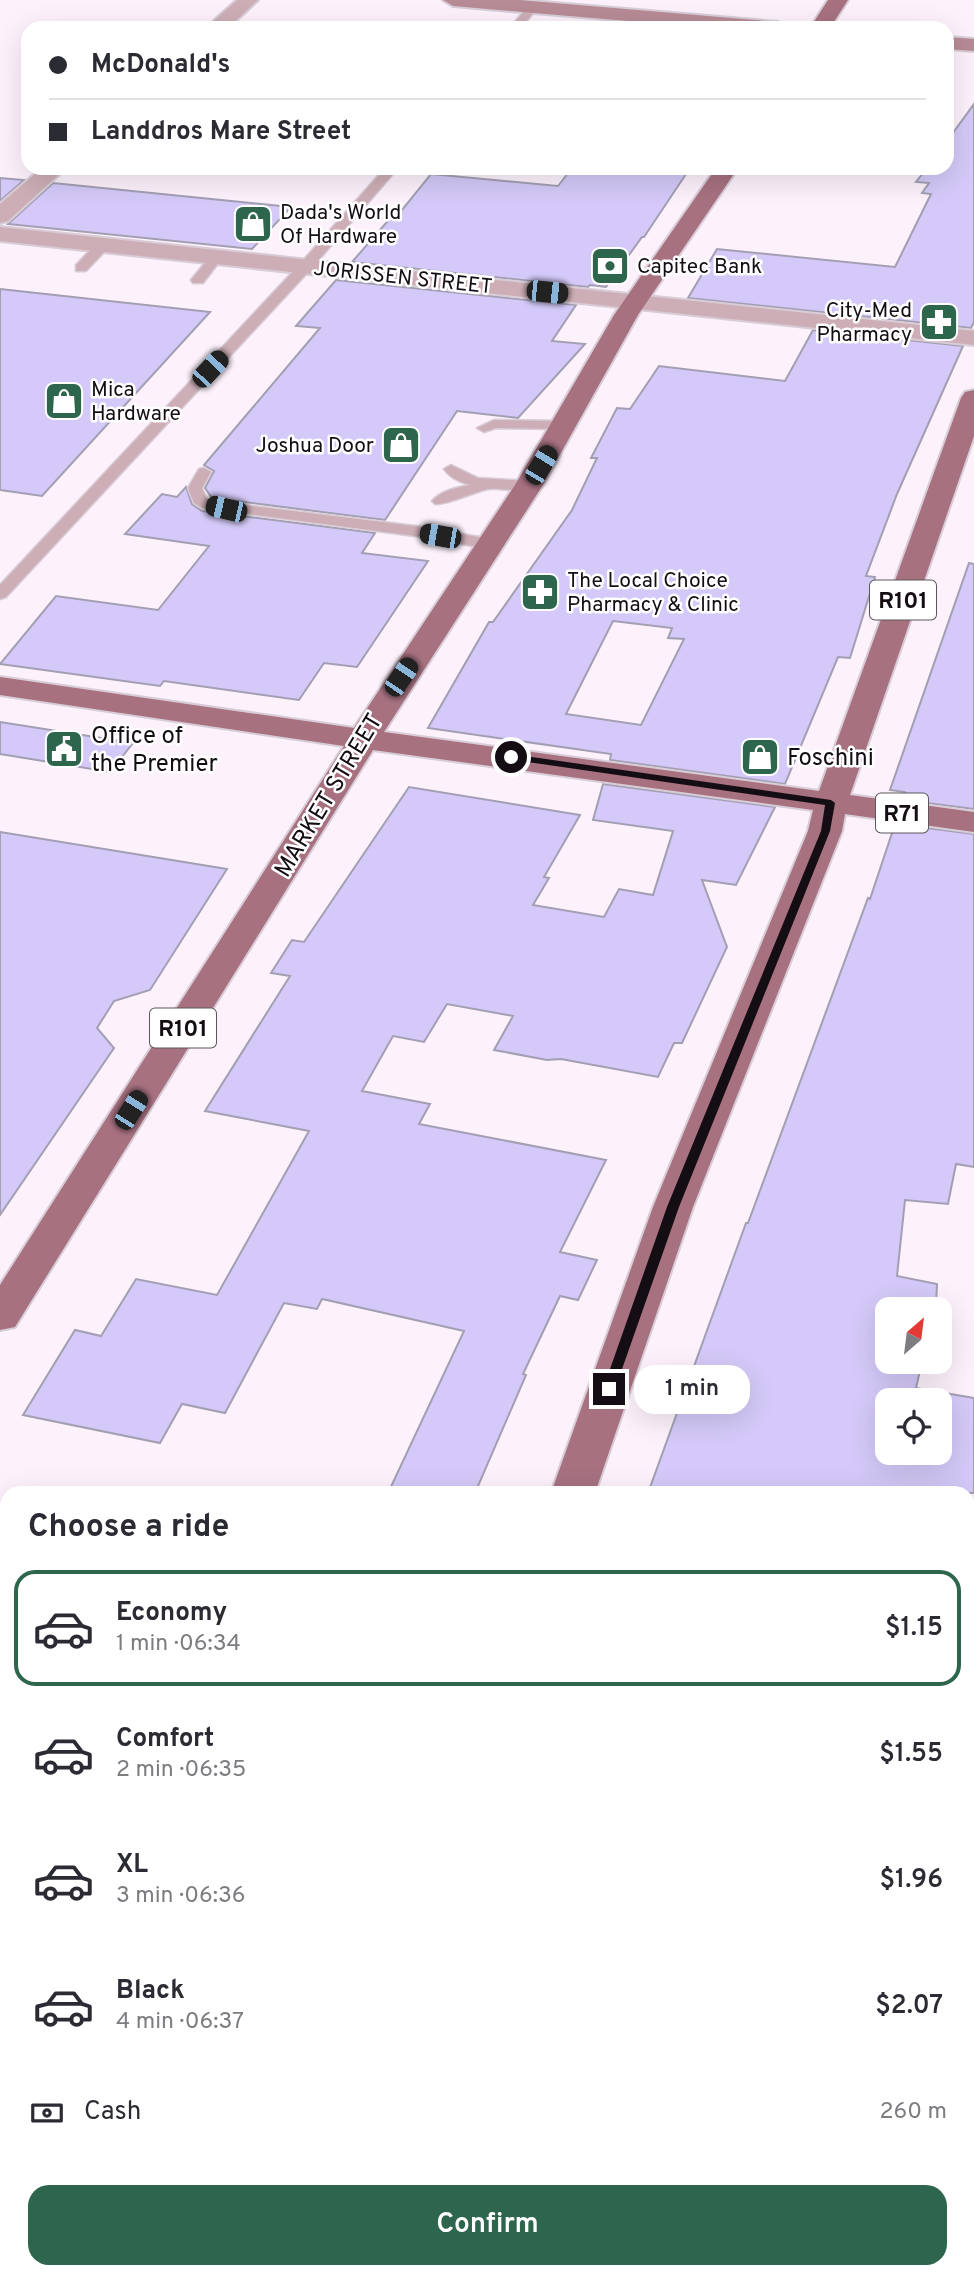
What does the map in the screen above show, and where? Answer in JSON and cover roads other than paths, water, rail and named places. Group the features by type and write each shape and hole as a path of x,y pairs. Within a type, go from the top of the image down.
{"main road":[{"path":"453,0 696,21"},
{"path":"824,21 838,0"},
{"path":"954,44 974,45"},
{"name":"MARKET STREET","path":"0,1317 364,737 529,485 636,302 722,175"},
{"name":"R101","path":"575,1486 673,1207 825,831 831,803 974,398"},
{"path":"0,686 364,737"},
{"name":"R71","path":"364,737 974,822"}],"street":[{"path":"224,21 248,0"},
{"path":"0,216 47,175"},
{"name":"JORISSEN STREET","path":"0,234 974,338"}],"lane":[{"path":"521,21 533,7"},
{"path":"0,594 305,267 386,175"},
{"path":"81,268 103,245"},
{"path":"198,280 217,257"},
{"path":"484,428 494,424 564,425"},
{"path":"451,469 464,477 489,484 529,485"},
{"path":"204,472 195,488 199,500 207,505 415,531 490,544"},
{"path":"440,500 489,484"}],"place":[{"name":"Dada's World Of Hardware","path":"253,224"},
{"name":"Capitec Bank","path":"610,266"},
{"name":"City-Med Pharmacy","path":"939,322"},
{"name":"Mica Hardware","path":"64,401"},
{"name":"Joshua Door","path":"401,445"},
{"name":"The Local Choice Pharmacy & Clinic","path":"540,592"},
{"name":"Office of the Premier","path":"64,749"},
{"name":"Foschini","path":"760,757"}]}
